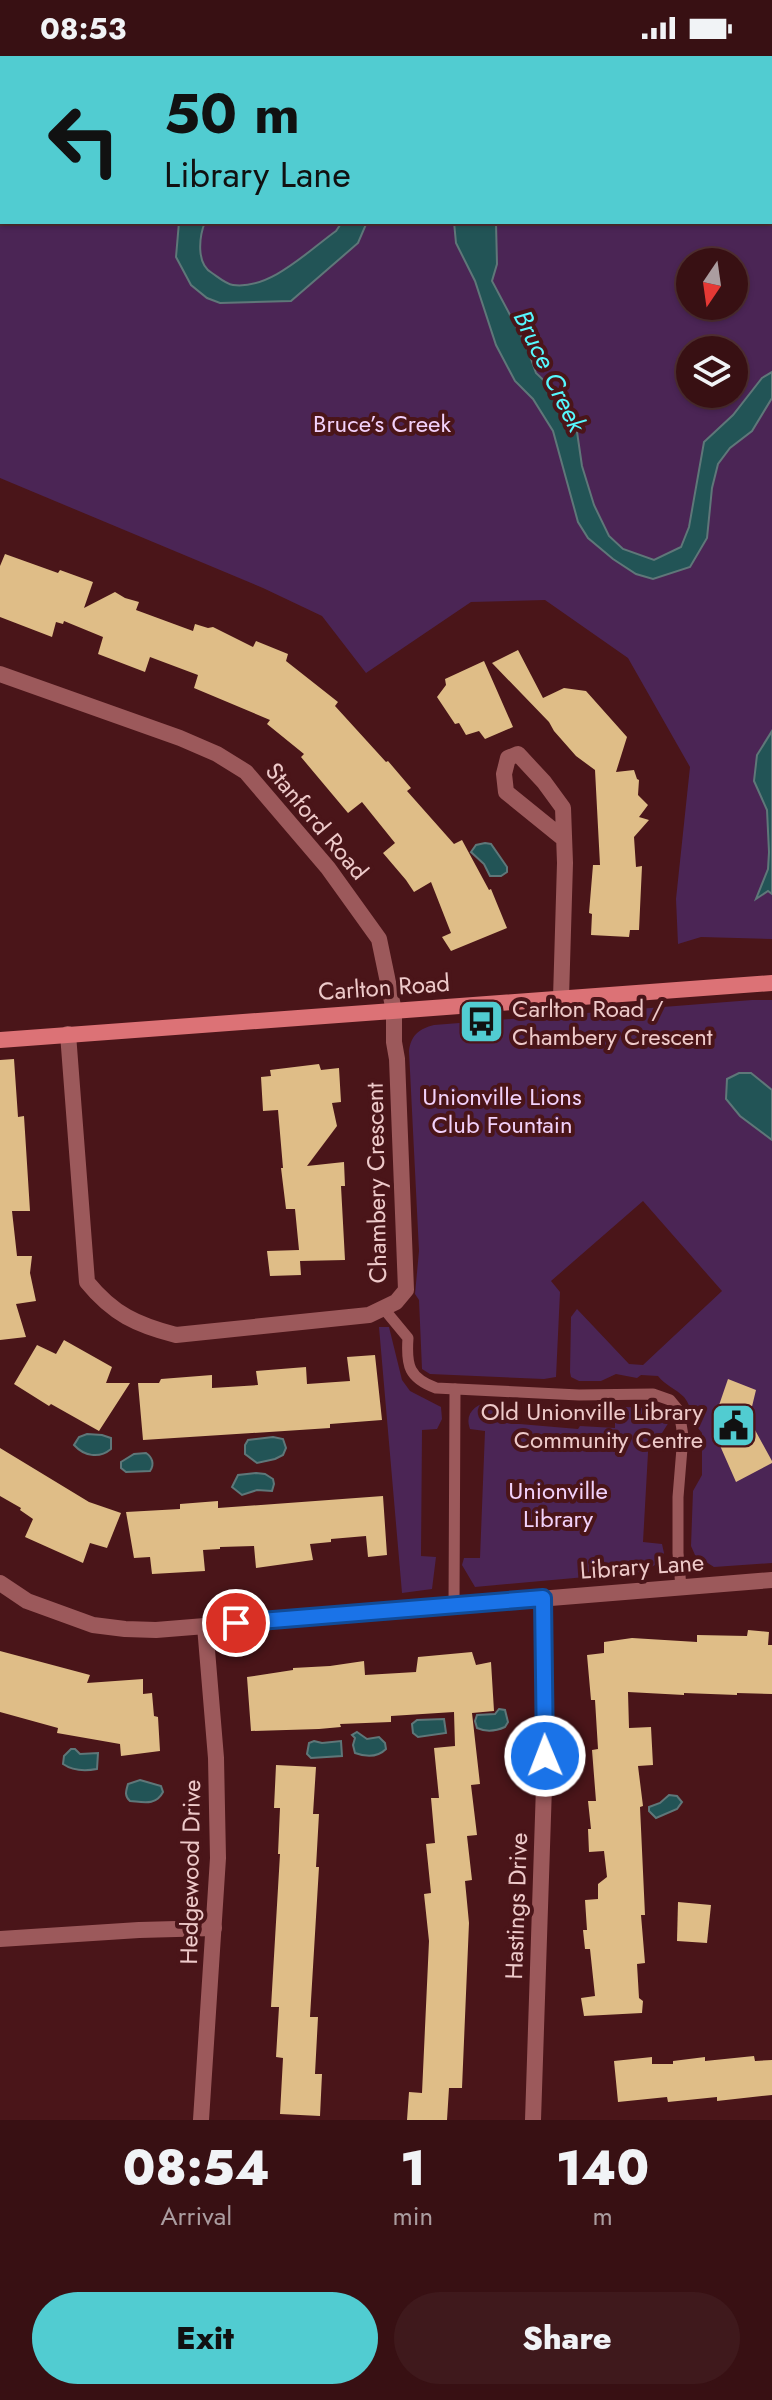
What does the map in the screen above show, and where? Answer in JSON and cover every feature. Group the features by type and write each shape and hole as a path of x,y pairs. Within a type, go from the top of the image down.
{"main road":[{"name":"Carlton Road","path":"0,1040 772,983"}],"street":[{"name":"Stanford Road","path":"0,674 180,738 217,754 246,772 328,868 379,939 394,1011"},
{"path":"561,998 564,839 563,808 518,754 508,758 504,774 506,792 564,839"},
{"name":"Chambery Crescent","path":"68,1034 87,1282 111,1308 150,1328 176,1335 369,1315 396,1302 406,1290 394,1011"},
{"name":"Library Lane","path":"0,1583 27,1601 93,1625 156,1630 772,1580"},
{"name":"Hastings Drive","path":"533,2120 545,1756 543,1598"},
{"name":"Hedgewood Drive","path":"201,2120 218,1858 216,1758 205,1626"},
{"path":"0,1939 214,1928"}],"lane":[{"path":"384,1309 408,1338 406,1361 418,1381 436,1388 579,1395 653,1394 670,1400 679,1411 683,1436 678,1497 681,1587"},
{"path":"454,1606 455,1389"}],"green space":[{"name":"Bruce’s Creek","path":"0,224 772,224 772,939 701,937 678,944 676,899 690,767 628,658 545,600 471,602 366,673 322,616 263,588 0,478"},
{"name":"Unionville Lions Club Fountain","path":"772,1000 772,1563 714,1567 695,1555 691,1546 693,1491 702,1475 702,1433 684,1397 658,1376 641,1375 637,1378 616,1374 601,1381 579,1381 571,1377 570,1372 571,1317 577,1309 629,1364 643,1365 722,1291 643,1201 551,1281 560,1292 556,1377 430,1374 422,1369 419,1300 415,1294 419,1251 409,1051 417,1034 434,1025"},
{"path":"379,1327 389,1327 402,1380 410,1391 441,1407 442,1419 437,1429 422,1430 421,1556 436,1557 432,1589 402,1593"},
{"name":"Unionville Library","path":"491,1401 495,1422 578,1429 580,1426 615,1428 615,1406 651,1410 669,1422 662,1433 649,1435 643,1542 662,1544 664,1553 655,1565 641,1572 475,1587 462,1565 464,1558 480,1558 485,1431 470,1429 469,1418 476,1407"}],"water":[{"path":"179,224 204,224 200,242 201,257 207,269 225,282 247,285 288,267 336,231 341,224 366,224 358,243 291,301 220,303 207,298 191,285 176,257"},
{"path":"454,224 496,224 497,264 492,281 526,345 536,373 561,397 575,418 582,466 594,505 609,536 623,549 654,560 681,547 689,527 704,442 738,408 748,408 748,396 762,378 772,372 772,398 752,431 730,448 718,464 712,488 707,538 690,567 653,579 636,574 588,538 578,522 553,431 533,399 515,381 496,345 475,281 456,243"},
{"path":"772,731 772,894 768,891 756,899 768,869 769,852 767,810 754,781 757,755"},
{"path":"491,844 507,867 507,872 501,876 490,876 484,864 471,852 476,845"},
{"path":"739,1073 751,1073 772,1090 772,1140 740,1116 726,1099 727,1079"},
{"path":"87,1434 111,1438 111,1449 97,1455 82,1452 74,1445 79,1437"},
{"path":"283,1439 286,1448 283,1455 257,1463 245,1454 248,1440"},
{"path":"146,1453 152,1461 150,1471 126,1472 121,1468 121,1462 134,1454"},
{"path":"256,1473 273,1479 272,1491 257,1490 242,1495 232,1487 238,1475"},
{"path":"499,1709 505,1710 508,1722 505,1727 491,1730 477,1728 477,1715 495,1714"},
{"path":"444,1719 446,1733 418,1737 413,1733 412,1724 417,1720"},
{"path":"357,1732 367,1739 379,1737 386,1749 372,1756 355,1753 355,1738 352,1735"},
{"path":"341,1741 342,1756 311,1758 307,1754 309,1743"},
{"path":"71,1749 80,1754 98,1753 97,1769 80,1770 63,1764 64,1756"},
{"path":"140,1780 161,1786 163,1792 149,1802 130,1801 126,1795 128,1784"},
{"path":"669,1795 677,1796 682,1802 677,1809 656,1818 649,1807"}],"building":[{"path":"5,554 93,582 84,608 115,592 139,602 136,610 193,631 195,624 213,627 253,647 256,641 288,654 286,661 338,702 335,706 388,761 411,788 407,791 454,844 462,840 491,889 507,928 451,951 442,937 451,933 431,882 414,892 383,853 395,843 362,802 348,813 301,757 304,754 267,724 270,720 194,688 198,675 150,657 145,672 98,654 103,637 64,621 63,624 56,622 52,637 0,617 0,566"},
{"path":"518,650 543,698 564,688 586,691 627,737 616,772 634,770 639,780 638,795 648,805 639,817 649,820 634,837 636,867 642,866 639,930 630,930 629,937 591,935 592,914 589,913 593,865 600,865 595,770 576,756 549,722 492,663"},
{"path":"484,661 513,727 485,739 479,731 466,735 437,697 446,685 445,679"},
{"path":"14,1059 18,1117 24,1116 30,1211 12,1211 17,1256 32,1256 30,1273 36,1301 16,1304 26,1337 0,1340 0,1060"},
{"path":"319,1064 321,1070 339,1068 341,1102 332,1103 337,1126 307,1166 344,1162 345,1186 341,1186 345,1260 300,1261 301,1275 270,1276 267,1251 299,1250 295,1209 286,1209 278,1110 263,1111 261,1077 271,1076 270,1070"},
{"path":"64,1340 112,1367 106,1383 130,1383 99,1431 14,1384 37,1345 56,1354"},
{"path":"375,1355 382,1420 330,1424 330,1428 143,1440 138,1383 212,1375 212,1388 258,1385 256,1371 306,1367 307,1384 350,1381 347,1357"},
{"name":"Old Unionville Library Community Centre","path":"728,1379 756,1390 749,1419 772,1461 736,1482 714,1432 722,1413 717,1411"},
{"path":"0,1448 89,1502 121,1513 107,1548 90,1543 83,1563 25,1537 33,1519 0,1496"},
{"path":"383,1496 387,1555 368,1557 366,1536 331,1539 331,1542 310,1544 313,1560 256,1568 254,1546 220,1547 203,1550 205,1571 152,1574 150,1557 134,1558 126,1512 180,1509 180,1504 218,1501 218,1508"},
{"path":"748,1630 769,1632 772,1694 628,1692 629,1728 651,1727 653,1765 638,1766 643,1806 640,1807 645,1915 641,1915 645,1963 637,1964 642,2013 584,2016 581,1998 595,1996 590,1949 585,1949 583,1930 587,1930 585,1900 598,1899 598,1884 607,1877 604,1851 589,1852 588,1829 591,1829 588,1801 596,1801 592,1750 598,1749 595,1700 591,1700 587,1655 604,1653 604,1642 632,1638 697,1642 697,1635 747,1636"},
{"path":"0,1651 90,1675 87,1683 143,1679 143,1694 152,1693 154,1716 158,1717 160,1751 121,1756 120,1744 57,1733 58,1728 0,1712"},
{"path":"472,1652 476,1665 491,1662 494,1711 472,1713 480,1784 471,1785 477,1835 467,1836 472,1880 465,1881 469,1923 462,2088 449,2088 447,2120 407,2120 409,2092 422,2093 429,1941 424,1894 431,1893 426,1844 435,1843 431,1798 439,1798 434,1748 455,1746 454,1712 391,1716 391,1722 340,1724 341,1727 251,1731 247,1677 293,1668 364,1661 365,1675 416,1672 418,1657"},
{"path":"276,1765 316,1767 313,1814 319,1814 316,1867 319,1867 310,2017 318,2017 315,2074 322,2074 320,2116 280,2114 283,2058 276,2057 279,2007 271,2007 280,1854 280,1808 274,1808"},
{"path":"678,1902 711,1905 707,1943 677,1941"},
{"path":"754,2056 755,2061 772,2060 772,2095 717,2101 717,2097 668,2102 667,2097 618,2102 614,2061 652,2057 652,2064 673,2064 673,2061 705,2057 705,2061"}],"place":[{"name":"Carlton Road / Chambery Crescent","path":"481,1022"},
{"name":"Old Unionville Library Community Centre","path":"734,1425"}],"route":[{"path":"236,1623 543,1598 545,1756"}],"water label":[{"name":"Bruce Creek","path":"550,371"}]}
